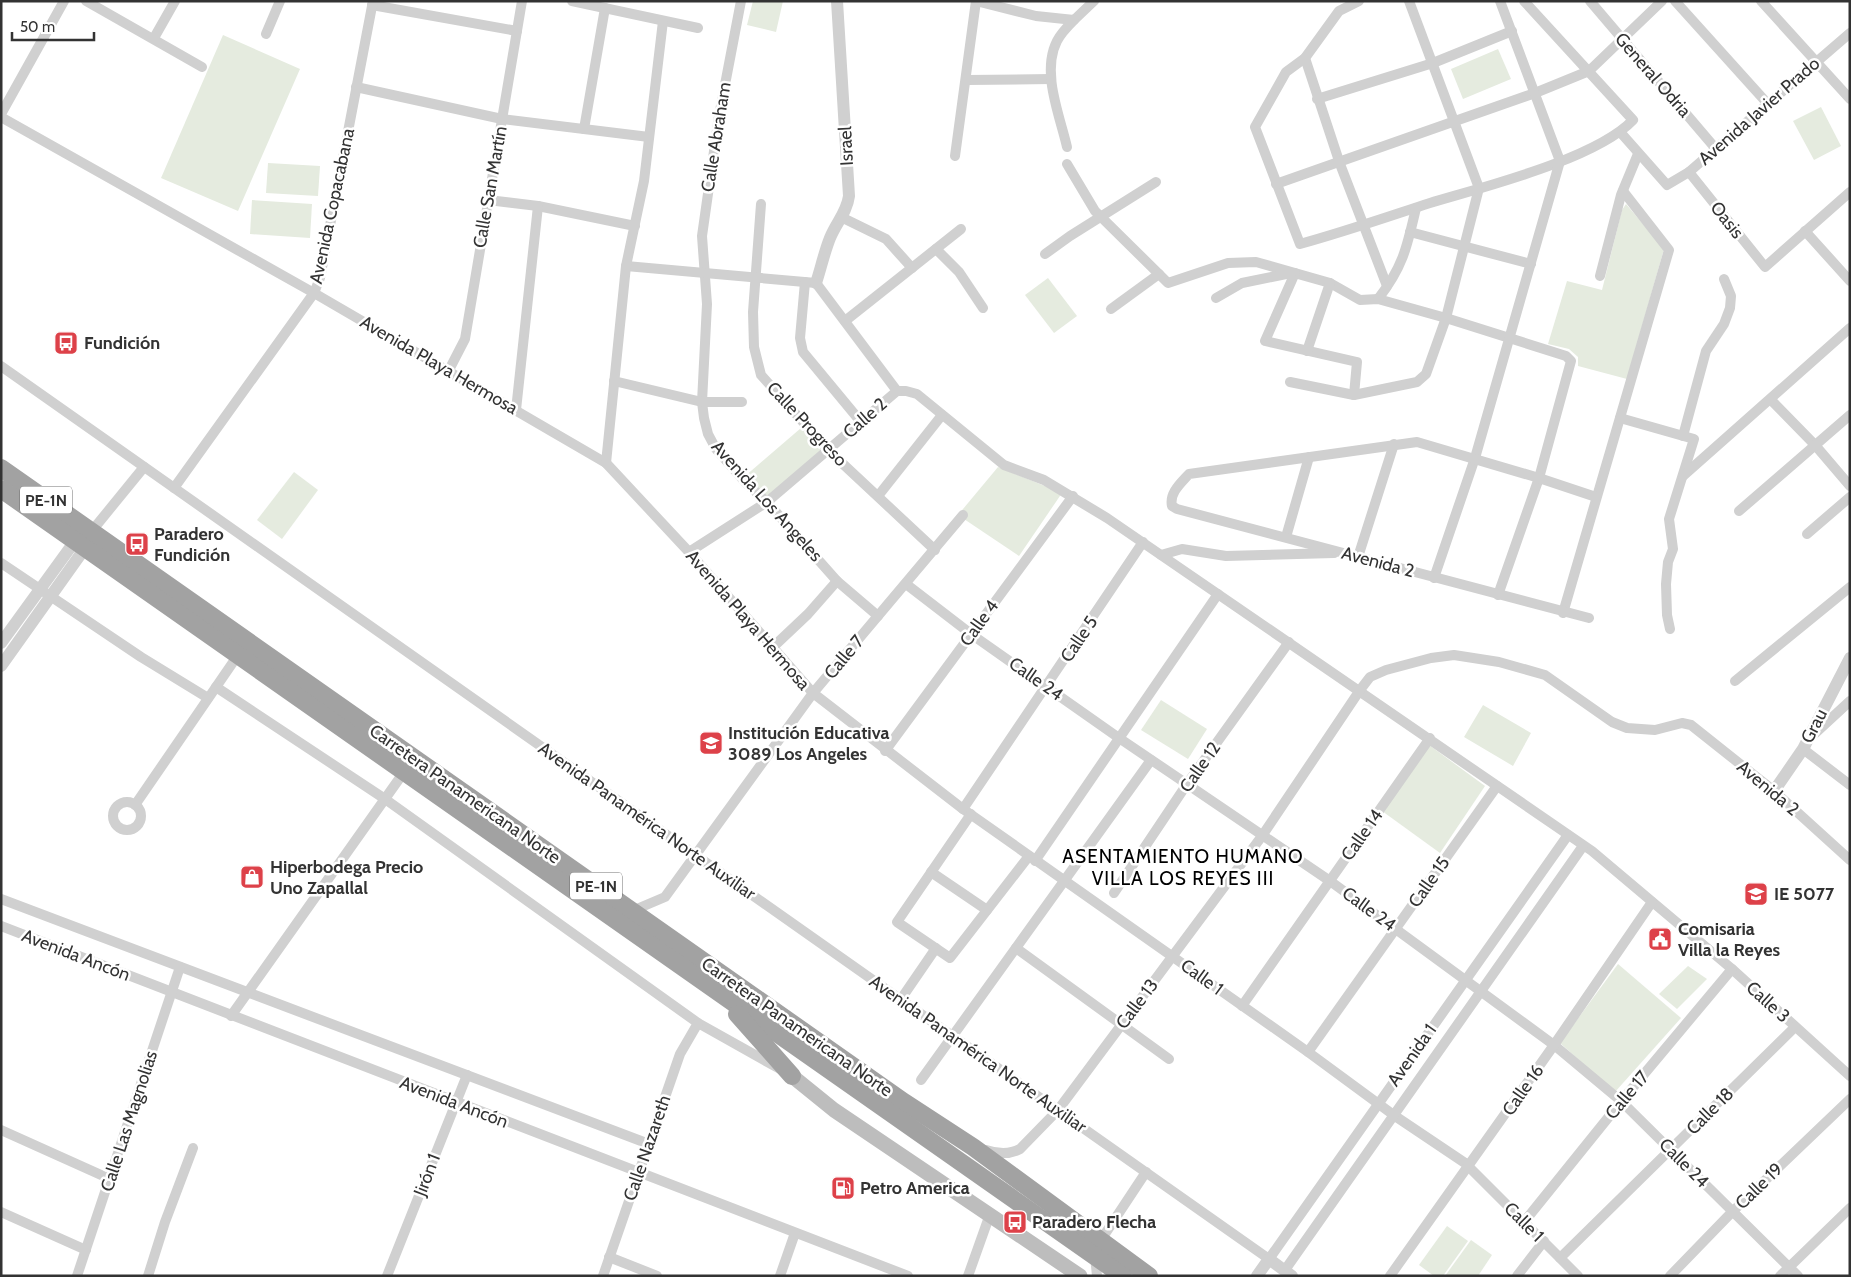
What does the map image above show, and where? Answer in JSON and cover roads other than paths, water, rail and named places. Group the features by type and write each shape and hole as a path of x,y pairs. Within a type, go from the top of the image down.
{"highway":[{"name":"Carretera Panamericana Norte","path":"1,468 84,540 238,655 404,772 717,991 1098,1248 1149,1276"},
{"name":"Carretera Panamericana Norte","path":"1,489 84,540 632,911 904,1102 974,1146 1098,1248 1123,1276"},
{"path":"717,991 792,1076"}],"main road":[{"path":"792,1076 834,1110 989,1217 1080,1276"}],"street":[{"path":"1,115 64,1"},
{"path":"154,38 176,1"},
{"path":"266,34 280,1"},
{"name":"Calle San Martín","path":"449,370 464,339 522,1"},
{"path":"572,1 698,28"},
{"name":"Calle Abraham","path":"706,273 702,236 707,194 719,116 742,1"},
{"name":"Israel","path":"811,283 828,243 847,208 849,196 838,1"},
{"path":"956,156 976,1 1036,16 1074,20"},
{"path":"1067,147 1051,79 1051,59 1057,40 1094,1"},
{"path":"1358,1 1339,11 1305,58 1286,72 1255,127 1300,244 1363,226 1560,161 1621,133 1633,120 1524,1"},
{"path":"1290,382 1354,395 1417,382 1426,374 1446,318 1479,188 1409,1"},
{"path":"1434,578 1474,458 1560,161 1500,1"},
{"name":"General Odria","path":"1590,1 1716,149"},
{"path":"1276,184 1340,164 1535,93 1589,71 1662,1"},
{"path":"1675,1 1767,103"},
{"path":"1761,1 1850,99"},
{"path":"91,3 202,67"},
{"path":"372,3 517,31"},
{"name":"Avenida Copacabana","path":"174,488 314,293 320,278 372,3"},
{"path":"584,129 605,8"},
{"path":"606,463 626,266 644,181 663,20"},
{"path":"1317,99 1433,63 1512,31"},
{"name":"Avenida Javier Prado","path":"1638,154 1667,185 1689,172 1816,60 1850,33"},
{"path":"1305,58 1340,164 1388,286"},
{"path":"967,80 1051,79"},
{"path":"356,87 502,119 649,137"},
{"name":"Avenida Playa Hermosa","path":"1,115 449,370 606,463 689,552 813,693"},
{"path":"1600,276 1623,191 1638,154 1621,133"},
{"path":"1067,164 1095,211 1168,283 1228,263 1256,262 1330,283 1360,300 1378,299 1446,318 1566,356 1571,361 1539,478 1498,594"},
{"name":"Oasis","path":"1689,172 1765,267 1805,231"},
{"path":"1045,254 1156,182"},
{"path":"1563,613 1669,250 1623,191"},
{"path":"1848,198 1805,231 1850,281"},
{"path":"488,200 538,206 635,226"},
{"name":"Calle Progreso","path":"761,204 755,279 754,347 761,375 828,450 935,550"},
{"path":"516,410 538,206"},
{"path":"1378,299 1395,276 1406,253 1416,208"},
{"path":"841,217 886,239 912,268"},
{"path":"845,322 961,229"},
{"path":"1410,232 1531,264"},
{"path":"936,249 959,272 983,308"},
{"path":"626,266 811,283 845,322 897,391"},
{"name":"Avenida Los Angeles","path":"706,273 707,304 702,402 708,434 716,449 746,483 767,502 838,581 878,616"},
{"path":"1216,298 1242,283 1295,273"},
{"path":"1295,273 1265,341 1358,362 1354,395"},
{"path":"1111,309 1159,274"},
{"path":"1683,436 1706,351 1724,324 1730,308 1731,296 1724,279"},
{"path":"811,283 800,338 803,352 861,422"},
{"path":"1307,351 1330,283"},
{"path":"1682,477 1850,328"},
{"name":"Avenida Panamérica Norte Auxiliar","path":"1,366 1269,1258 1286,1274"},
{"path":"614,381 702,402 742,402"},
{"name":"Calle 2","path":"689,552 767,502 897,391"},
{"name":"Calle 3","path":"897,391 916,394 1004,465 1044,480 1073,496 1143,542 1430,738 1568,835 1652,902 1732,970 1850,1076"},
{"path":"1771,400 1815,445 1850,486"},
{"path":"878,496 942,415"},
{"path":"1739,512 1850,415"},
{"path":"1620,418 1694,439 1669,519 1673,549 1668,562 1666,584 1667,615 1670,628"},
{"path":"1286,537 1309,457 1394,444 1417,442 1596,497"},
{"path":"1358,557 1394,444"},
{"name":"Avenida 2","path":"1309,457 1189,474 1172,494 1172,506 1177,509 1563,613 1589,618"},
{"path":"1,643 38,589 84,540 144,467"},
{"name":"Calle 4","path":"885,751 1073,496"},
{"path":"1807,534 1850,497"},
{"name":"Calle 7","path":"632,911 665,897 813,693 963,515"},
{"path":"1,666 50,597 84,540"},
{"name":"Calle 5","path":"936,948 897,922 931,872 1047,686 1143,542"},
{"path":"1161,554 1182,549 1226,556 1345,553"},
{"path":"1,563 141,657 208,698"},
{"path":"772,648 808,614 838,581"},
{"name":"Calle 24","path":"906,584 971,634 1119,738 1330,881 1482,990 1554,1045 1621,1101 1798,1276"},
{"path":"1735,681 1850,587"},
{"path":"901,1000 936,948 950,958 987,910 1032,858 1119,738 1218,594"},
{"name":"Calle 12","path":"1114,893 1187,784 1289,642"},
{"path":"135,805 238,655"},
{"name":"Calle 13","path":"974,1146 996,1154 1013,1153 1027,1144 1058,1110 1262,836 1370,677 1386,670 1431,658 1454,655 1499,662 1545,675 1612,722 1627,728 1655,730 1682,723"},
{"name":"Grau","path":"1774,791 1805,746 1850,658"},
{"path":"216,687 385,799 698,1023 792,1076"},
{"name":"Calle 1","path":"813,693 885,751 967,812 1468,1166 1578,1276"},
{"path":"1850,702 1805,746 1850,785"},
{"name":"Avenida 2","path":"1682,723 1691,725 1774,791 1850,860"},
{"name":"Calle 14","path":"1242,1006 1430,738"},
{"path":"921,1080 1151,760"},
{"path":"231,1016 404,772"},
{"name":"Calle 15","path":"1308,1052 1498,786"},
{"name":"Avenida 1","path":"1256,1276 1568,835"},
{"name":"Avenida 1","path":"1286,1274 1583,846"},
{"path":"931,872 987,910"},
{"name":"Avenida Ancón","path":"1,899 649,1144"},
{"name":"Calle 16","path":"1390,1276 1554,1045 1652,902"},
{"name":"Avenida Ancón","path":"1,926 908,1276"},
{"path":"1016,948 1169,1059"},
{"name":"Calle Las Magnolias","path":"77,1276 180,966"},
{"name":"Calle 17","path":"1524,1222 1621,1101 1732,970"},
{"name":"Calle Nazareth","path":"603,1276 680,1054 698,1023"},
{"name":"Calle 18","path":"1560,1258 1795,1027"},
{"name":"Jirón 1","path":"387,1276 467,1075"},
{"name":"Calle 19","path":"1670,1276 1732,1211 1850,1099"},
{"path":"1,1130 110,1179"},
{"path":"148,1276 194,1148"},
{"path":"1097,1276 1098,1248 1146,1172"},
{"path":"1780,1276 1850,1208"},
{"path":"1,1212 86,1250"},
{"path":"968,1276 989,1217"},
{"path":"780,1276 795,1232"},
{"path":"1517,1276 1544,1242"},
{"path":"609,1257 657,1276"}],"place":[{"name":"Fundición","path":"66,343"},
{"name":"Paradero Fundición","path":"137,544"},
{"name":"Institución Educativa 3089 Los Angeles","path":"711,743"},
{"name":"Hiperbodega Precio Uno Zapallal","path":"252,877"},
{"name":"IE 5077","path":"1756,894"},
{"name":"Comisaria Villa la Reyes","path":"1660,939"},
{"name":"Petro America","path":"843,1188"},
{"name":"Paradero Flecha","path":"1015,1222"}],"district":[{"name":"ASENTAMIENTO HUMANO VILLA LOS REYES III","path":"1183,867"}]}
